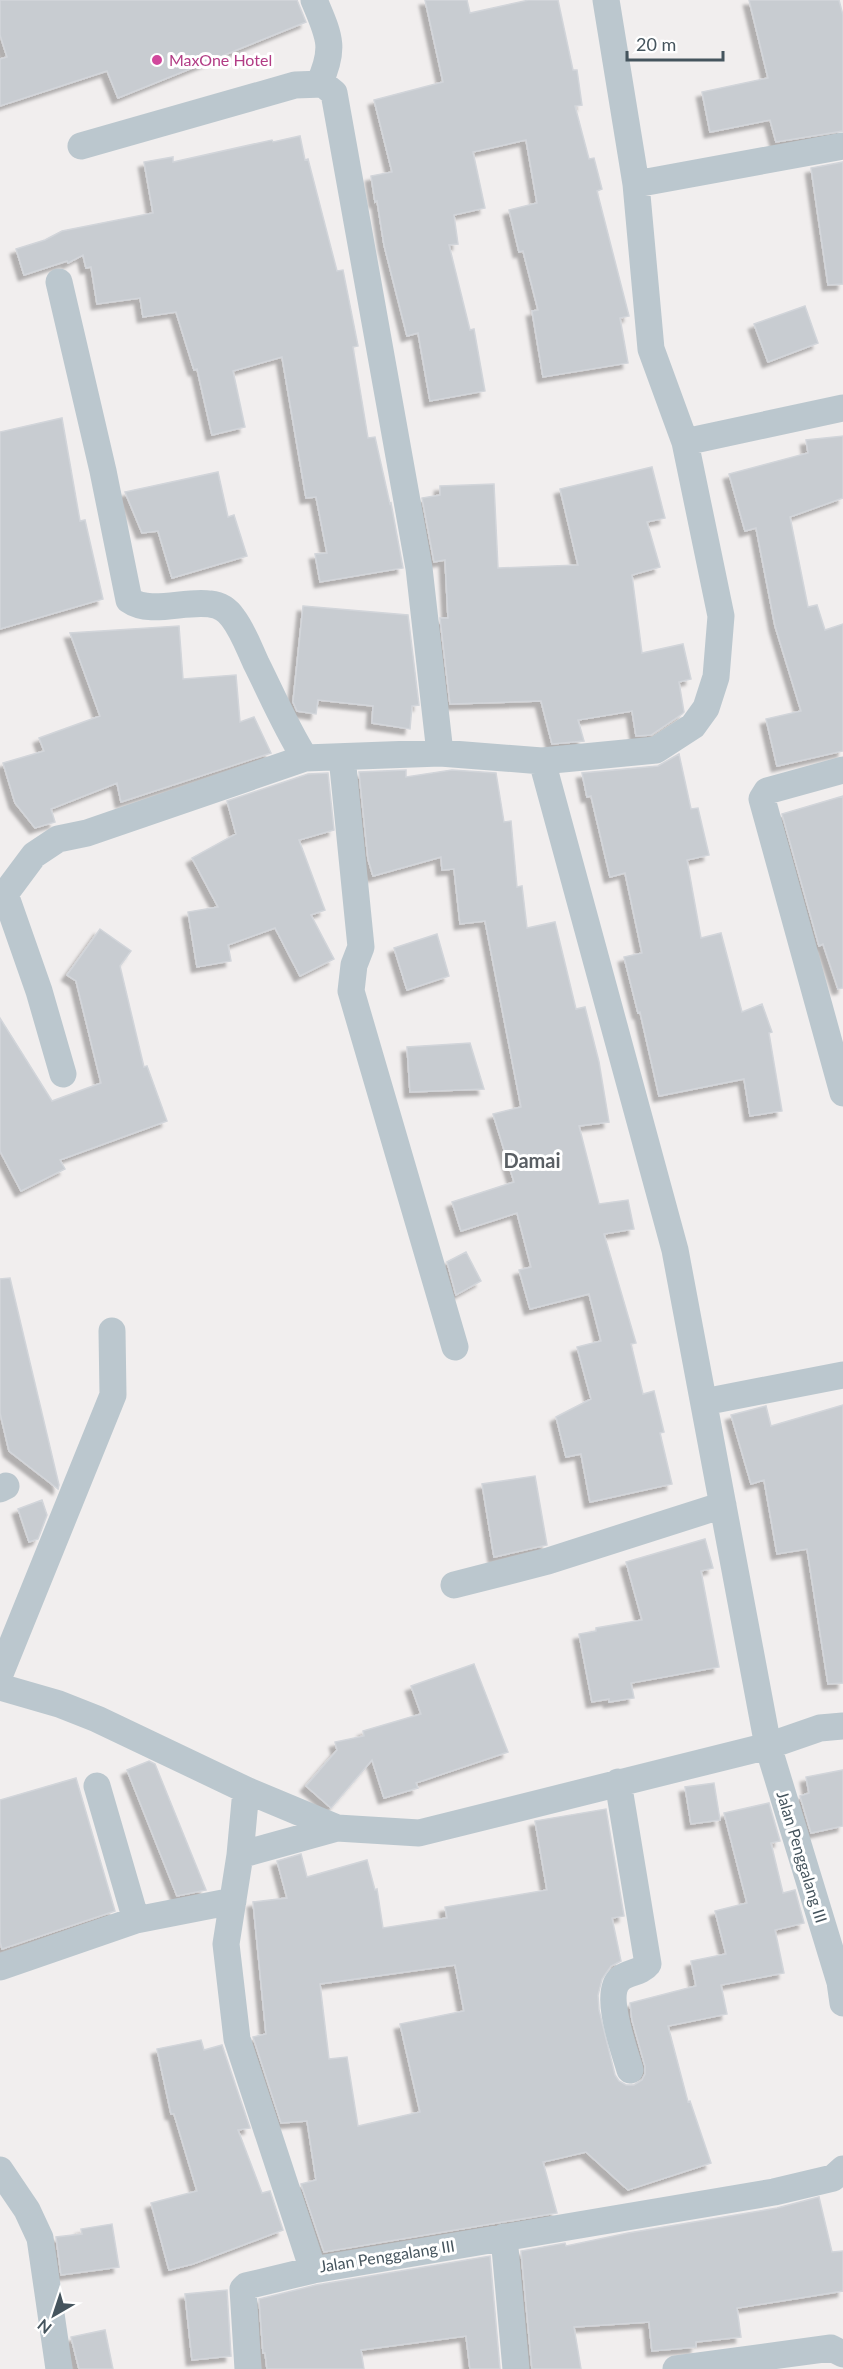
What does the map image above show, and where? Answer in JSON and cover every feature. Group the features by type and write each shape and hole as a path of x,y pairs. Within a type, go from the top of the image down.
{"street":[{"path":"314,0 330,38 328,65 319,84"},
{"path":"63,1074 39,991 5,894 34,855 58,839 87,833 305,758 440,753 542,761 656,750 693,726 706,708 716,677 721,616 685,442 651,349 636,184 606,0"},
{"path":"81,146 295,85 323,84 334,93 393,412 419,568 440,753"},
{"path":"636,184 843,146"},
{"path":"59,282 103,471 129,600 137,606 198,602 219,605 226,610 239,627 291,736 305,758"},
{"path":"685,442 843,408"},
{"path":"342,757 361,947 354,965 351,991 455,1347"},
{"name":"Jalan Penggalang III","path":"542,761 675,1250 768,1746 840,1982 843,2003"},
{"path":"843,770 767,791 762,799 843,1093"},
{"path":"0,1674 113,1395 112,1331"},
{"path":"704,1402 843,1375"},
{"path":"454,1585 548,1561 723,1505"},
{"path":"0,1687 59,1704 97,1719 246,1790 337,1828"},
{"path":"240,1855 337,1828 419,1833 768,1746 820,1728 843,1726"},
{"path":"618,1782 648,1964 620,1980 615,1989 615,2014 630,2070"},
{"path":"97,1786 136,1920"},
{"name":"Jalan Penggalang III","path":"246,1790 240,1855 226,1944 237,2039 313,2270 774,2192 833,2178 843,2169"},
{"path":"0,1967 136,1920 233,1901"},
{"path":"0,2170 27,2210 40,2238 58,2369"},
{"path":"504,2237 516,2369"},
{"path":"248,2369 244,2287 313,2270"},
{"path":"676,2369 831,2348 843,2354"}],"building":[{"name":"MaxOne Hotel","path":"0,0 297,0 306,22 118,98 107,71 0,106 0,59 7,57 0,35"},
{"path":"425,0 467,0 470,13 529,0 558,0 573,70 577,70 582,105 575,106 589,159 594,158 602,189 597,191 629,316 620,318 628,363 543,377 532,311 538,310 523,251 519,252 509,210 537,203 526,140 473,152 485,208 454,215 458,244 449,245 470,330 474,329 485,391 430,401 418,333 407,336 384,245 371,176 392,172 374,100 443,82"},
{"path":"749,0 839,0 843,15 843,131 776,142 770,120 710,132 702,92 768,78"},
{"path":"300,136 337,271 343,270 358,346 353,347 368,438 375,437 391,503 403,568 320,582 315,554 327,553 316,497 306,498 282,357 233,371 245,427 212,435 197,369 194,370 176,312 143,317 140,298 97,304 91,267 86,268 83,255 68,263 67,261 24,275 16,249 45,240 62,231 153,213 144,162 173,157 173,162"},
{"path":"843,162 843,284 828,285 811,168"},
{"path":"805,306 818,343 768,362 754,324"},
{"path":"62,418 80,521 85,520 103,599 0,629 0,432"},
{"path":"843,436 843,498 790,517 808,607 817,605 825,630 843,624 843,751 777,766 766,719 801,711 775,626 756,528 745,531 729,474 808,453 806,440"},
{"path":"652,467 665,518 647,522 660,567 632,575 642,653 683,644 691,679 679,682 684,712 651,735 636,736 632,711 578,720 584,741 552,744 541,701 450,704 440,618 448,618 445,560 434,562 422,498 440,495 440,486 494,484 498,568 578,565 560,489"},
{"path":"218,472 228,517 234,515 247,556 172,578 158,531 142,533 125,492"},
{"path":"303,606 408,615 419,705 412,706 410,729 372,723 373,706 318,700 316,714 297,711 293,702"},
{"path":"179,626 183,679 236,675 240,722 254,717 271,753 121,802 117,783 51,809 55,822 35,828 15,803 3,763 44,751 39,738 100,716 70,633"},
{"path":"679,754 691,809 698,808 709,855 687,860 701,938 721,933 742,1012 762,1004 772,1032 769,1033 782,1111 750,1116 744,1079 659,1096 640,1012 638,1013 624,957 642,953 625,873 610,877 591,796 587,797 582,773 658,766"},
{"path":"406,770 406,777 452,770 496,773 504,822 511,821 517,887 522,886 527,928 555,922 576,1009 585,1007 599,1062 609,1122 579,1126 599,1204 628,1200 634,1229 604,1234 636,1343 631,1344 643,1394 654,1391 664,1432 660,1433 672,1484 590,1502 581,1454 566,1457 556,1417 591,1399 577,1347 601,1341 589,1294 530,1309 519,1270 531,1267 517,1213 461,1231 452,1202 514,1182 493,1114 521,1107 485,921 460,924 454,869 442,870 441,857 373,876 368,859 359,772"},
{"path":"328,773 334,830 299,840 325,910 311,915 334,959 300,976 275,928 228,945 231,961 197,967 188,912 218,907 192,858 236,834 227,801 308,774"},
{"path":"843,796 843,988 838,989 823,944 819,946 782,814"},
{"path":"100,929 131,951 120,966 144,1067 147,1066 167,1121 60,1160 65,1169 21,1191 0,1151 0,1018 52,1101 101,1083 76,981 67,975"},
{"path":"437,934 449,976 407,990 394,948"},
{"path":"470,1043 484,1089 410,1092 407,1047"},
{"path":"466,1252 481,1281 456,1295 447,1262"},
{"path":"10,1278 59,1485 58,1489 9,1451 0,1413 0,1279"},
{"path":"843,1405 843,1683 828,1684 807,1549 777,1554 764,1480 751,1484 731,1415 766,1406 771,1426"},
{"path":"535,1476 547,1545 494,1557 482,1484"},
{"path":"42,1500 47,1515 38,1539 29,1542 18,1509"},
{"path":"705,1539 713,1568 701,1571 719,1667 631,1683 634,1698 592,1702 579,1634 596,1631 596,1628 642,1620 626,1562"},
{"path":"474,1664 508,1752 416,1783 418,1788 384,1798 372,1760 331,1808 306,1786 337,1750 335,1742 364,1736 363,1731 421,1714 411,1686"},
{"path":"149,1761 155,1764 206,1890 177,1896 127,1770"},
{"path":"843,1770 843,1826 811,1833 800,1796 809,1793 806,1777"},
{"path":"76,1778 115,1911 2,1949 0,1942 0,1800"},
{"path":"714,1783 720,1820 691,1824 685,1787"},
{"path":"769,1803 780,1841 771,1843 783,1893 795,1890 804,1923 775,1930 784,1973 721,1985 727,2014 668,2026 688,2102 690,2101 711,2163 628,2190 586,2152 543,2162 557,2213 324,2252 301,2184 316,2180 307,2121 281,2123 253,2037 266,2034 253,1902 287,1898 277,1861 301,1854 307,1877 367,1860 375,1890 377,1889 383,1928 447,1918 445,1907 547,1890 535,1821 606,1809 624,1916 612,1918 621,1961 611,1966 602,1979 598,1995 599,2010 615,2075 626,2085 634,2085 642,2080 645,2066 632,2020 630,2003 696,1986 691,1961 726,1954 715,1911 747,1903 724,1813","holes":["455,1965 464,2011 400,2024 420,2112 358,2126 347,2057 329,2059 320,1984"]},
{"path":"201,2040 204,2050 222,2045 250,2128 238,2130 262,2193 270,2191 283,2230 193,2264 169,2270 151,2203 197,2191 174,2114 171,2114 157,2049"},
{"path":"819,2197 832,2252 843,2251 843,2291 737,2308 741,2337 696,2342 696,2347 652,2351 649,2322 574,2327 581,2369 532,2369 521,2251 565,2243 566,2246 628,2233 777,2208"},
{"path":"112,2224 119,2267 61,2275 56,2237 82,2234 81,2229"},
{"path":"490,2256 500,2369 470,2369 466,2336 361,2350 364,2369 267,2369 265,2353 263,2353 259,2299 316,2285"},
{"path":"227,2290 231,2356 192,2360 185,2294"},
{"path":"105,2330 113,2369 79,2369 71,2337"}],"place":[{"name":"MaxOne Hotel","path":"157,60"}],"district":[{"name":"Damai","path":"532,1161"}]}
